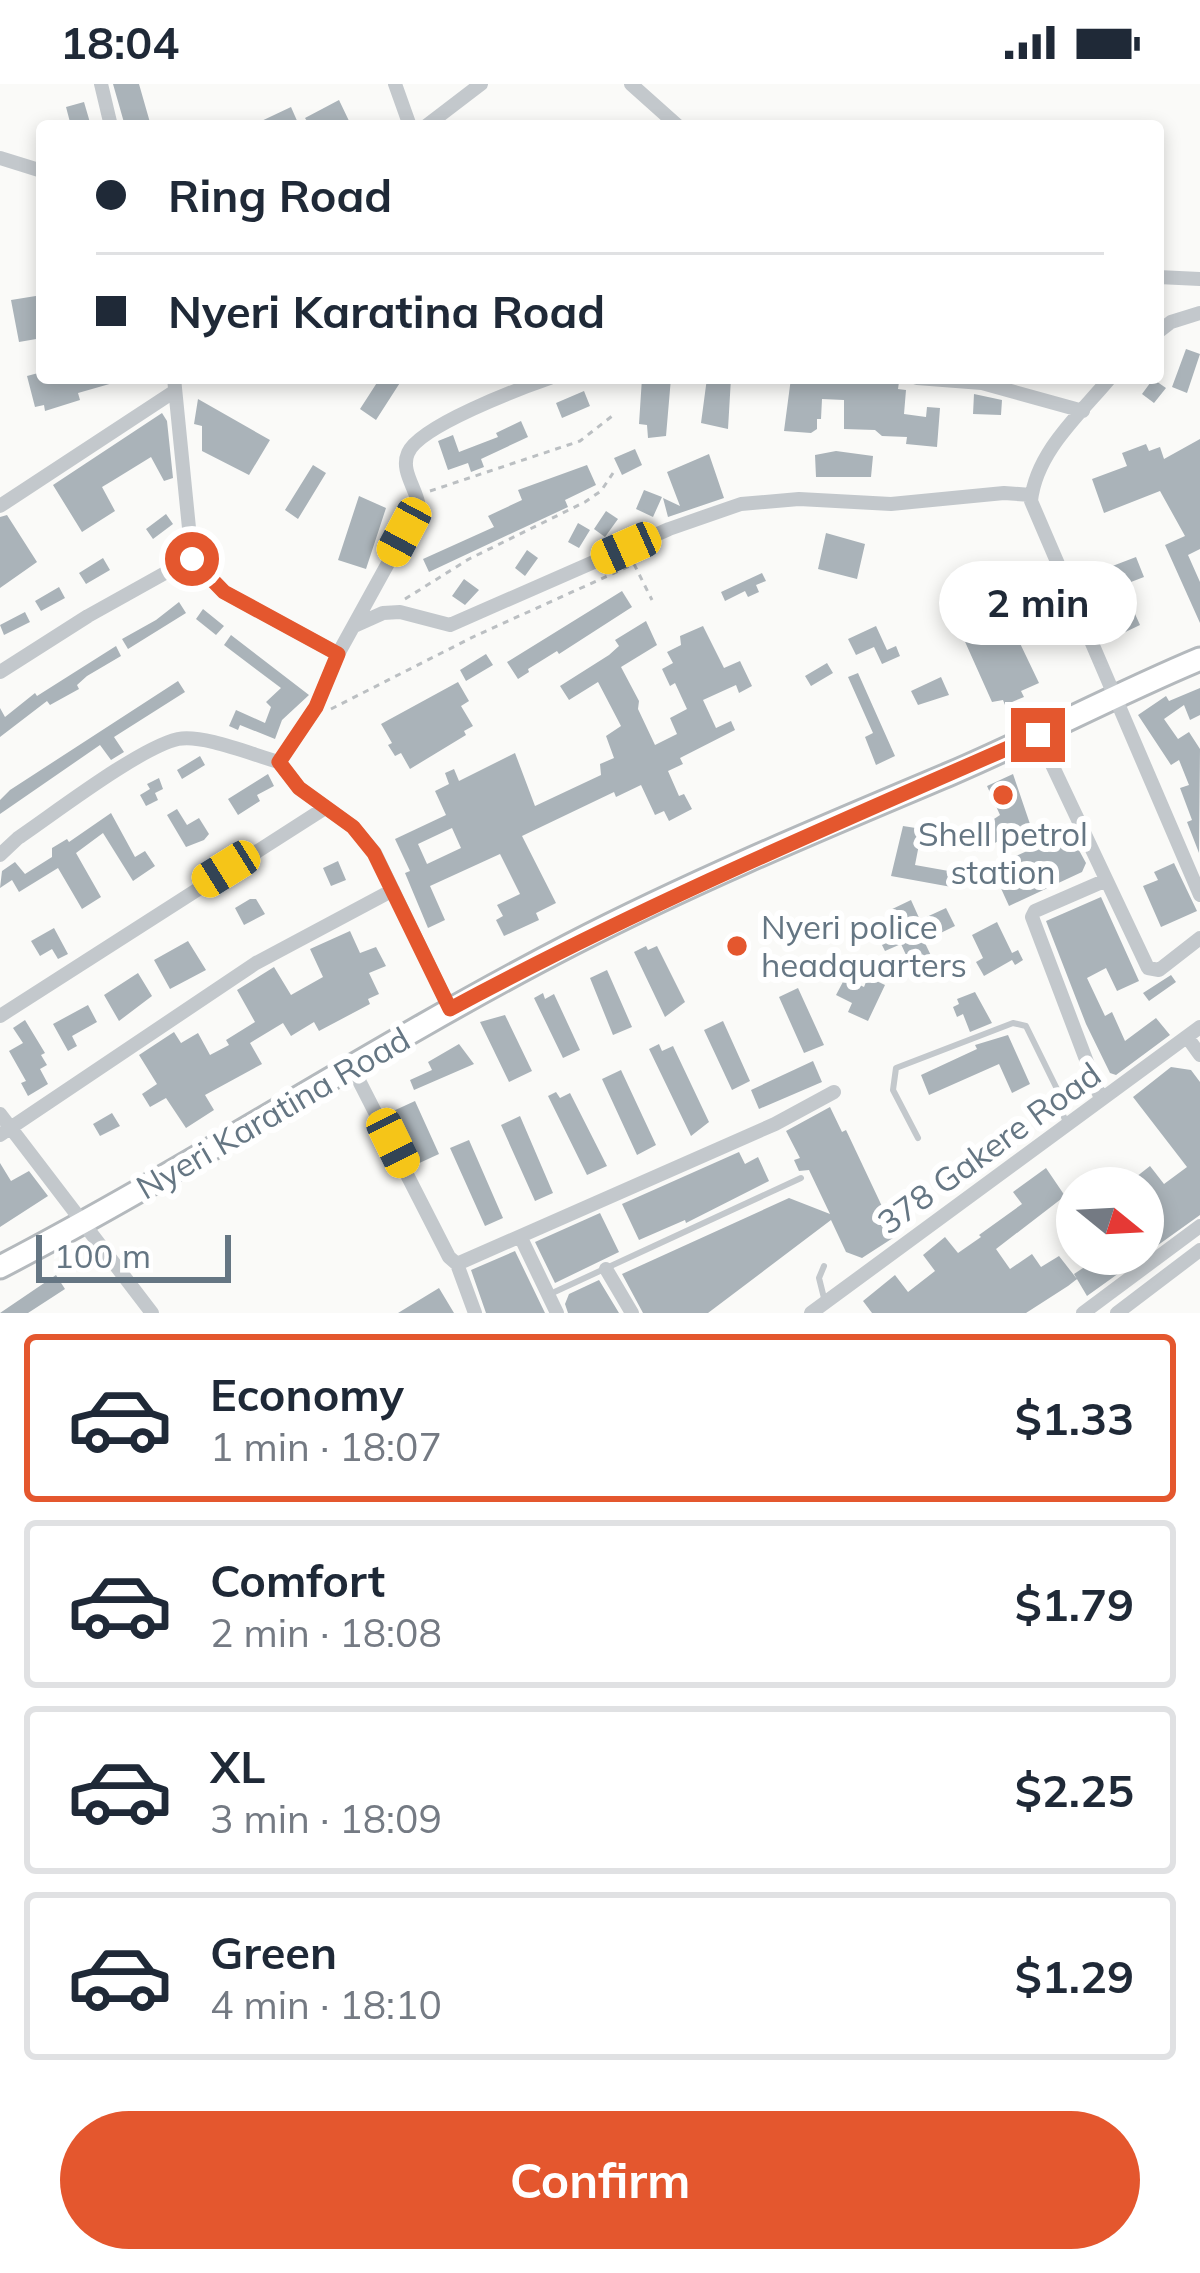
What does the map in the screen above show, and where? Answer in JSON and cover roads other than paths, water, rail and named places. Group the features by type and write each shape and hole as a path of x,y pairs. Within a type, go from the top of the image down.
{"highway":[{"name":"Nyeri Karatina Road","path":"0,1267 574,943 1200,659"}],"street":[{"path":"101,84 110,120"},
{"path":"394,84 408,120"},
{"path":"434,120 481,84"},
{"path":"631,84 671,120"},
{"path":"0,158 36,169"},
{"path":"1164,277 1200,279"},
{"path":"1164,328 1200,313"},
{"path":"279,762 326,688 338,654 415,515 418,497 406,470 406,454 415,442 452,418 535,384"},
{"path":"986,384 1083,411"},
{"path":"1105,384 1052,446 1031,495 1200,895"},
{"path":"0,506 174,385 192,559 224,592 338,654"},
{"path":"354,626 383,613 400,612 450,625 669,529 741,504 799,499 891,504 987,494 1031,495"},
{"path":"0,672 88,616 192,559"},
{"path":"1038,735 1148,968 1159,970 1200,938"},
{"path":"0,855 18,838 150,751 179,739 279,762 299,788 353,827 374,853 450,1009"},
{"path":"0,1016 325,808"},
{"path":"1101,1099 1032,917 1035,911 1104,881"},
{"path":"5,1133 256,963 392,890"},
{"name":"378 Gakere Road","path":"819,1309 1200,1027"},
{"path":"1187,1037 1200,1055"},
{"path":"352,1066 448,1257 457,1264 475,1313"},
{"path":"457,1264 775,1124 834,1092"},
{"path":"0,1114 5,1133 85,1223 152,1313"},
{"path":"1083,1313 1200,1226"},
{"path":"521,1238 557,1313"},
{"path":"1117,1313 1200,1250"},
{"path":"606,1269 632,1313"}],"lane":[{"path":"918,1138 893,1090 896,1068 1013,1023 1026,1026 1058,1091 1067,1124"},
{"path":"548,1295 801,1178"},
{"path":"819,1309 824,1266"}],"place":[{"name":"Shell petrol station","path":"1003,795"},
{"name":"Nyeri police headquarters","path":"737,946"}]}
